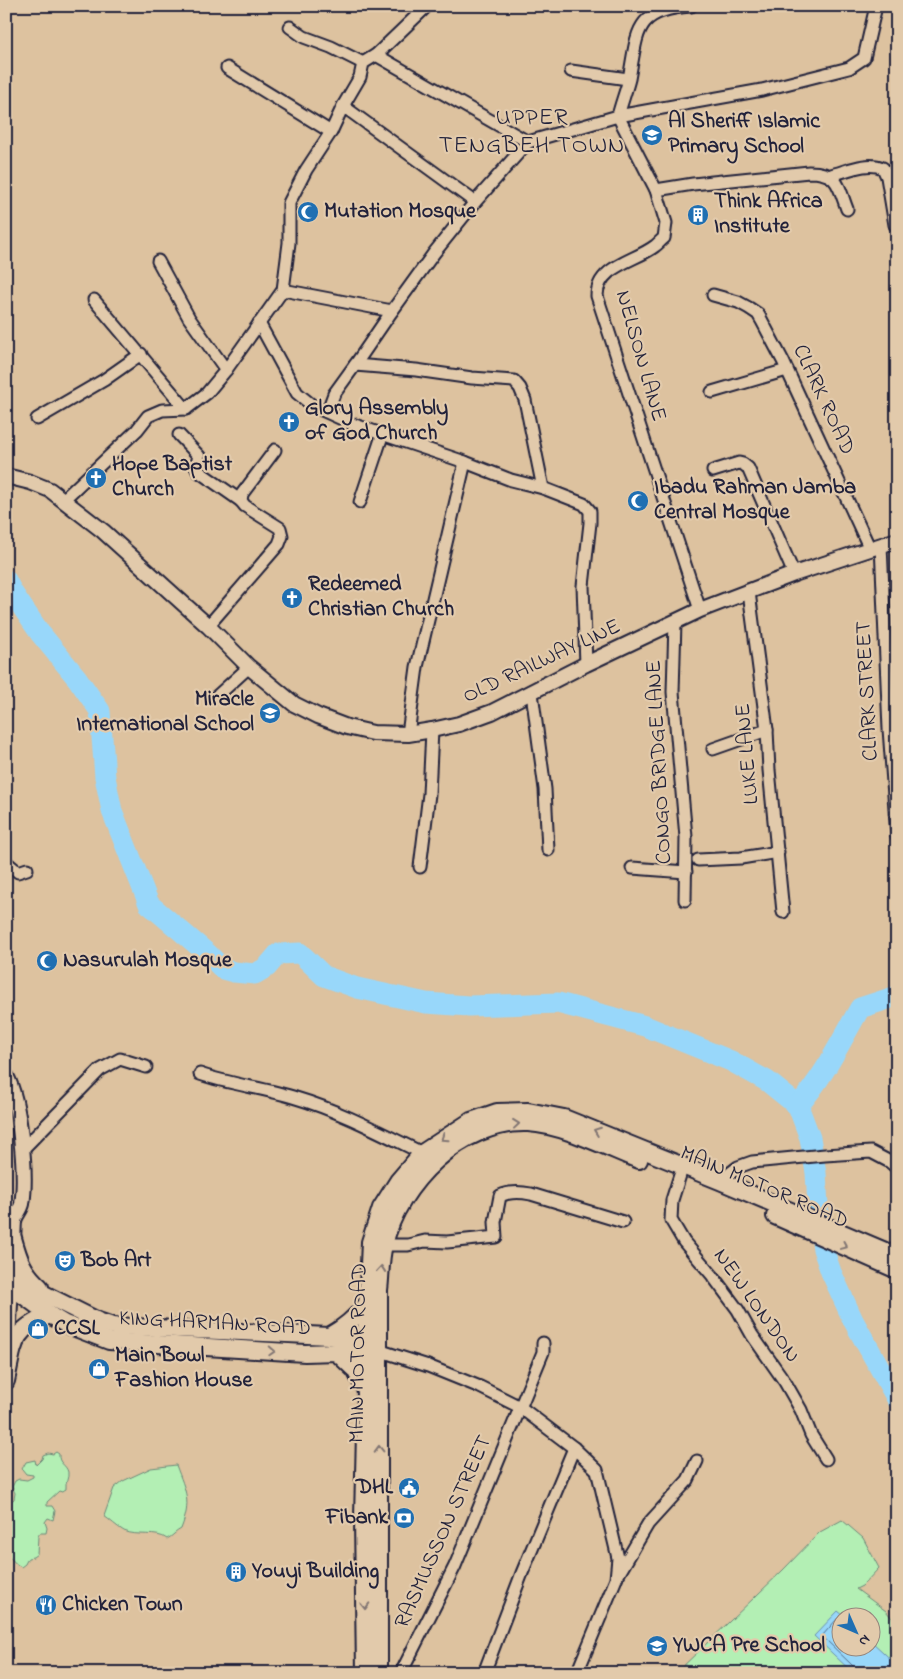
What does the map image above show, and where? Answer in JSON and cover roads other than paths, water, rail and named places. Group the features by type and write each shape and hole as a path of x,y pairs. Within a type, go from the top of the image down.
{"main road":[{"name":"MAIN MOTOR ROAD","path":"379,1673 380,1516 373,1348 368,1303 370,1242 381,1208 398,1181 422,1153 471,1121 497,1112 528,1111 564,1118 720,1181 753,1201 897,1270"},
{"name":"MAIN MOTOR ROAD","path":"365,1673 363,1518 366,1390 373,1348 384,1245 396,1211 419,1177 437,1160 477,1133 499,1126 527,1123 562,1130 753,1201"},
{"path":"753,1201 897,1256"},
{"path":"9,1237 26,1272 53,1299"},
{"name":"KING HARMAN ROAD","path":"10,1280 113,1326 162,1336 305,1353 373,1348"},
{"name":"KING HARMAN ROAD","path":"10,1280 50,1315 65,1324 108,1341 162,1336 329,1336 373,1348"},
{"path":"329,1336 353,1320 368,1303"},
{"path":"6,1381 17,1336 28,1324 50,1315"},
{"path":"336,1352 355,1370 366,1390"},
{"path":"363,1518 380,1516"}],"street":[{"path":"63,500 136,430 148,416 162,410 186,409 207,393 226,370 283,290 289,243 289,203 360,77 363,63 376,55 427,6"},
{"path":"618,116 628,79 632,52 642,25 662,8 691,6"},
{"path":"332,414 330,402 334,394 392,311 434,253 475,202 528,142 618,116 762,90 850,68 864,58 876,6"},
{"path":"290,27 304,37 331,47 363,63"},
{"path":"376,55 528,142"},
{"path":"227,68 330,132"},
{"path":"571,71 628,79"},
{"path":"342,106 475,202"},
{"name":"NELSON LANE","path":"618,116 656,190 666,223 664,238 655,246 609,272 601,281 597,290 597,296 700,610"},
{"path":"831,175 868,165 876,165 883,168 887,177 895,225"},
{"path":"656,190 693,184 822,172 831,175 838,183 847,209"},
{"path":"158,261 189,318 226,370"},
{"path":"283,290 392,311"},
{"name":"CLARK ROAD","path":"713,295 738,302 758,314 876,547"},
{"path":"94,300 186,409"},
{"path":"259,323 297,393 314,406 355,424 511,480 543,488 584,504 590,511 590,532 583,586 586,664"},
{"path":"37,419 104,380 141,354"},
{"path":"355,365 514,381 520,388 524,400 543,488"},
{"path":"712,392 787,370"},
{"path":"360,502 383,434"},
{"path":"179,435 199,456 196,467 198,471 241,501 245,506 280,528 282,536 278,544 208,626"},
{"path":"241,501 242,494 276,450"},
{"path":"408,734 417,667 465,462"},
{"path":"712,471 739,463 748,468 794,574"},
{"name":"OLD RAILWAY LINE","path":"6,476 30,482 50,490 103,531 208,626 250,667 294,704 347,727 373,733 408,734 432,730 459,724 492,712 586,664 700,610 794,574 897,540"},
{"name":"CLARK STREET","path":"876,547 893,730 897,836"},
{"name":"LUKE LANE","path":"749,592 767,730 769,770 783,912"},
{"name":"CONGO BRIDGE LANE","path":"675,622 673,692 686,837 685,900"},
{"path":"217,696 250,667"},
{"path":"532,693 544,781 548,850"},
{"path":"420,867 429,794 432,730"},
{"path":"713,749 767,730"},
{"path":"698,860 741,858 778,852"},
{"path":"6,862 18,872 28,869"},
{"path":"632,868 686,872"},
{"path":"22,1150 100,1070 120,1059 146,1066"},
{"path":"200,1074 216,1080 296,1098 352,1119 422,1153"},
{"path":"6,1076 14,1099 22,1150 22,1205 14,1219 6,1255"},
{"path":"720,1181 738,1167 752,1162 825,1155 871,1152 897,1168"},
{"name":"NEW LONDON","path":"680,1175 672,1200 671,1220 684,1242 738,1310 756,1342 786,1382 826,1459"},
{"path":"384,1245 496,1238 495,1222 500,1196 505,1193 531,1194 623,1222"},
{"path":"6,1362 10,1280 9,1237"},
{"name":"RASMUSSON STREET","path":"401,1673 456,1566 543,1352 544,1343"},
{"path":"373,1348 428,1366 480,1387 520,1407 574,1448 597,1470 618,1558 616,1579"},
{"path":"484,1673 522,1573 574,1448"},
{"path":"577,1673 616,1579 648,1524 688,1480 697,1462"}],"water":[{"path":"830,1619 830,1651 814,1636"},
{"path":"880,1649 897,1665 897,1673 853,1673 835,1656 880,1656"}],"waterway":[{"path":"6,580 40,633 77,678 100,711 105,777 112,811 149,904 223,969 255,974 267,967 278,954 300,953 324,976 357,988 426,1003 469,1006 558,1003 645,1026 731,1061 767,1081 798,1106 810,1138 816,1173 819,1222 823,1249 831,1272 853,1320 897,1399"},
{"path":"798,1106 824,1071 860,1008 897,996"}],"place":[{"name":"Al Sheriff Islamic Primary School","path":"652,135"},
{"name":"Mutation Mosque","path":"308,212"},
{"name":"Think Africa Institute","path":"698,215"},
{"name":"Glory Assembly of God Church","path":"289,422"},
{"name":"Hope Baptist Church","path":"96,478"},
{"name":"Ibadu Rahman Jamba Central Mosque","path":"638,501"},
{"name":"Redeemed Christian Church","path":"292,598"},
{"name":"Miracle International School","path":"270,713"},
{"name":"Nasurulah Mosque","path":"47,961"},
{"name":"Bob Art","path":"65,1261"},
{"name":"CCSL","path":"38,1329"},
{"name":"Main Bowl Fashion House","path":"99,1369"},
{"name":"DHL","path":"409,1488"},
{"name":"Fibank","path":"404,1518"},
{"name":"Youyi Building","path":"236,1572"},
{"name":"Chicken Town","path":"46,1605"},
{"name":"YWCA Pre School","path":"657,1646"}],"district":[{"name":"UPPER TENGBEH TOWN","path":"532,132"}]}
